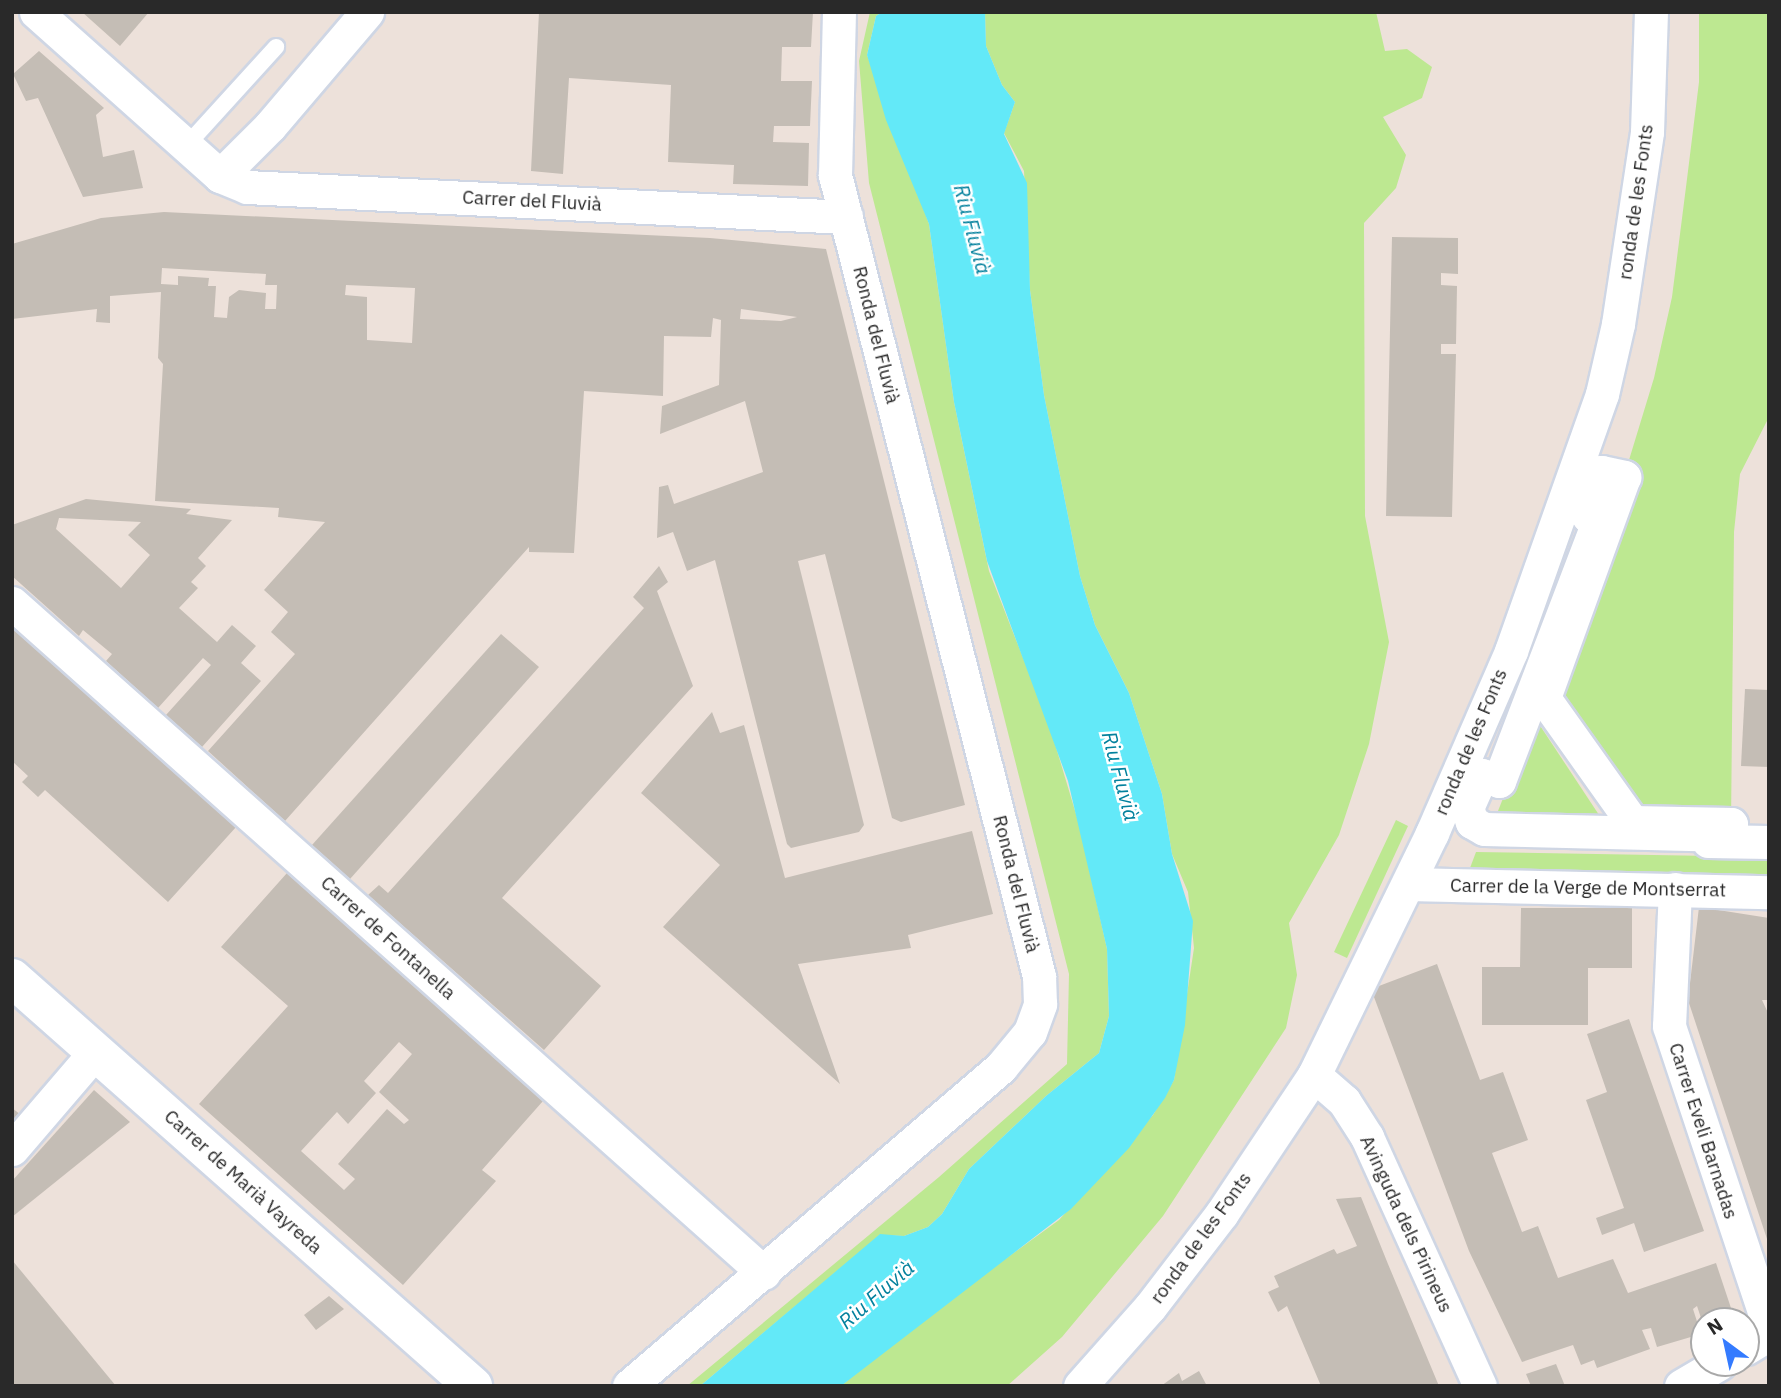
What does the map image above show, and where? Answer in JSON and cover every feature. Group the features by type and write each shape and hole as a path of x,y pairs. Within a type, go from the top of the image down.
{"main road":[{"name":"Carrer de Marià Vayreda","path":"12,978 473,1386"}],"street":[{"path":"36,12 220,176 270,126 367,12"},
{"name":"Ronda del Fluvià","path":"629,1386 764,1273 1020,1048 1040,1004 1040,976 846,217 834,158 839,12"},
{"name":"ronda de les Fonts","path":"1080,1386 1150,1307 1222,1213 1314,1075 1432,833 1511,651 1602,394 1618,324 1647,132 1651,12"},
{"name":"Carrer del Fluvià","path":"220,176 247,187 846,217"},
{"path":"1601,472 1623,477 1544,698 1632,822 1731,824 1730,835 1484,829 1472,822 1468,808 1473,795 1482,775 1499,781 1597,524 1588,516 1601,472"},
{"name":"Carrer de Fontanella","path":"12,603 764,1273"},
{"path":"1432,833 1769,842"},
{"name":"Carrer de la Verge de Montserrat","path":"1408,884 1769,892"},
{"name":"Carrer Eveli Barnadas","path":"1675,889 1669,1026 1769,1326"},
{"path":"12,1149 96,1051"},
{"name":"Avinguda dels Pirineus","path":"1314,1075 1344,1101 1367,1137 1480,1386"},
{"path":"1681,1386 1696,1377"}],"lane":[{"path":"186,146 276,47"}],"green space":[{"path":"870,12 882,12 876,16 867,55 929,224 954,402 989,571 1049,724 1079,824 1107,949 1109,1016 1099,1053 1046,1096 969,1169 942,1214 928,1227 904,1236 880,1235 700,1386 687,1386 939,1177 1067,1064 1069,974 869,183 859,61"},
{"path":"985,12 1376,12 1385,51 1407,49 1432,67 1422,98 1383,117 1406,155 1396,188 1364,223 1365,516 1389,642 1369,744 1339,835 1289,923 1297,975 1286,1028 1163,1216 1062,1337 1007,1386 841,1386 913,1326 1059,1220 1153,1115 1174,1080 1194,948 1188,892 1172,854 1162,794 1129,693 1095,625 1080,576 1044,395 1030,290 1024,171 1004,133 1015,102 1002,85 986,46"},
{"path":"1699,12 1769,12 1769,417 1740,474 1734,532 1731,824 1632,822 1544,698 1615,506 1654,378 1672,297 1699,82"},
{"path":"1535,718 1605,824 1494,821"},
{"path":"1396,820 1408,826 1347,958 1334,952"},
{"path":"1476,852 1769,857 1769,875 1470,868"}],"water":[{"name":"Riu Fluvià","path":"882,12 985,12 986,46 1002,85 1015,102 1004,134 1027,183 1030,290 1044,395 1080,576 1095,625 1129,693 1162,794 1172,854 1193,921 1185,1025 1174,1080 1165,1098 1129,1148 1071,1209 841,1386 700,1386 880,1234 904,1236 928,1227 942,1214 969,1169 1046,1096 1099,1053 1109,1016 1107,949 1068,781 987,561 954,402 929,224 886,120 867,55 876,16"}],"building":[{"path":"82,12 149,12 120,46"},
{"path":"539,12 813,12 811,47 782,47 781,81 812,81 810,126 774,126 773,142 809,143 808,186 733,184 734,165 668,162 671,85 569,78 563,174 531,171"},
{"path":"39,51 104,108 96,115 103,157 134,150 143,188 83,197 38,98 26,101 13,74"},
{"path":"164,212 710,238 826,249 965,805 901,822 892,818 825,554 798,561 864,825 859,832 791,848 787,844 715,560 687,571 673,532 657,538 659,487 668,485 674,504 763,472 745,401 660,434 662,406 719,385 721,320 713,318 711,337 664,336 663,396 584,391 574,553 529,552 529,547 285,821 208,751 295,654 271,632 288,612 264,590 325,522 278,517 279,508 155,501 163,364 158,358 161,292 110,296 110,323 96,322 97,309 12,319 12,244 101,218","holes":["162,268 266,274 265,285 277,285 276,309 265,309 266,293 239,290 229,297 227,318 214,317 216,286 208,286 209,278 178,276 178,285 161,284","346,285 415,288 412,343 367,340 367,297 345,295","741,309 797,317 781,321 740,319"]},
{"path":"1392,237 1458,238 1458,274 1441,273 1441,285 1457,286 1456,344 1441,344 1441,354 1456,354 1452,517 1386,516"},
{"path":"86,499 191,509 186,514 232,520 198,558 206,566 191,582 198,588 179,608 217,642 232,625 256,646 241,663 261,681 202,747 166,715 211,665 203,658 158,708 106,661 112,654 83,630 79,636 12,576 12,525","holes":["59,518 141,522 128,535 150,555 121,588 56,529"]},
{"path":"659,566 668,582 657,591 693,686 502,898 601,986 544,1050 368,895 379,885 388,893 644,608 633,597"},
{"path":"12,627 237,826 168,902 45,790 38,797 22,782 28,776 12,761"},
{"path":"501,634 539,667 350,879 312,845"},
{"path":"1745,689 1769,690 1769,767 1741,766"},
{"path":"712,712 720,733 744,725 785,878 972,831 993,914 908,935 911,948 798,964 840,1084 663,927 720,865 641,793"},
{"path":"287,873 543,1101 482,1170 496,1181 403,1285 199,1104 288,1006 221,947","holes":["399,1042 412,1054 379,1092 409,1120 404,1124 387,1109 338,1164 355,1179 344,1190 301,1151 337,1112 348,1124 376,1093 364,1081"]},
{"path":"1699,907 1769,918 1769,1000 1762,1000 1769,1015 1769,1245 1688,1000"},
{"path":"1521,908 1632,908 1632,968 1588,968 1588,1025 1482,1025 1482,967 1520,967"},
{"path":"1437,964 1480,1080 1503,1072 1528,1140 1492,1153 1522,1232 1538,1226 1558,1278 1613,1259 1628,1293 1716,1263 1731,1307 1690,1307 1690,1337 1657,1347 1651,1328 1642,1330 1650,1349 1597,1368 1594,1360 1581,1365 1573,1345 1522,1362 1469,1251 1371,989"},
{"path":"1629,1019 1704,1231 1644,1252 1634,1223 1602,1235 1596,1218 1624,1208 1586,1100 1607,1092 1587,1034"},
{"path":"94,1090 130,1122 12,1217 12,1181"},
{"path":"12,1108 21,1115 12,1125"},
{"path":"1361,1197 1439,1386 1321,1386 1287,1306 1278,1312 1268,1292 1279,1287 1274,1276 1334,1249 1337,1254 1357,1246 1336,1199"},
{"path":"12,1260 116,1386 12,1386"},
{"path":"329,1296 344,1309 316,1330 304,1315"},
{"path":"1556,1364 1565,1386 1531,1386 1526,1374"},
{"path":"1199,1371 1207,1386 1161,1386 1179,1373 1182,1381"}]}
